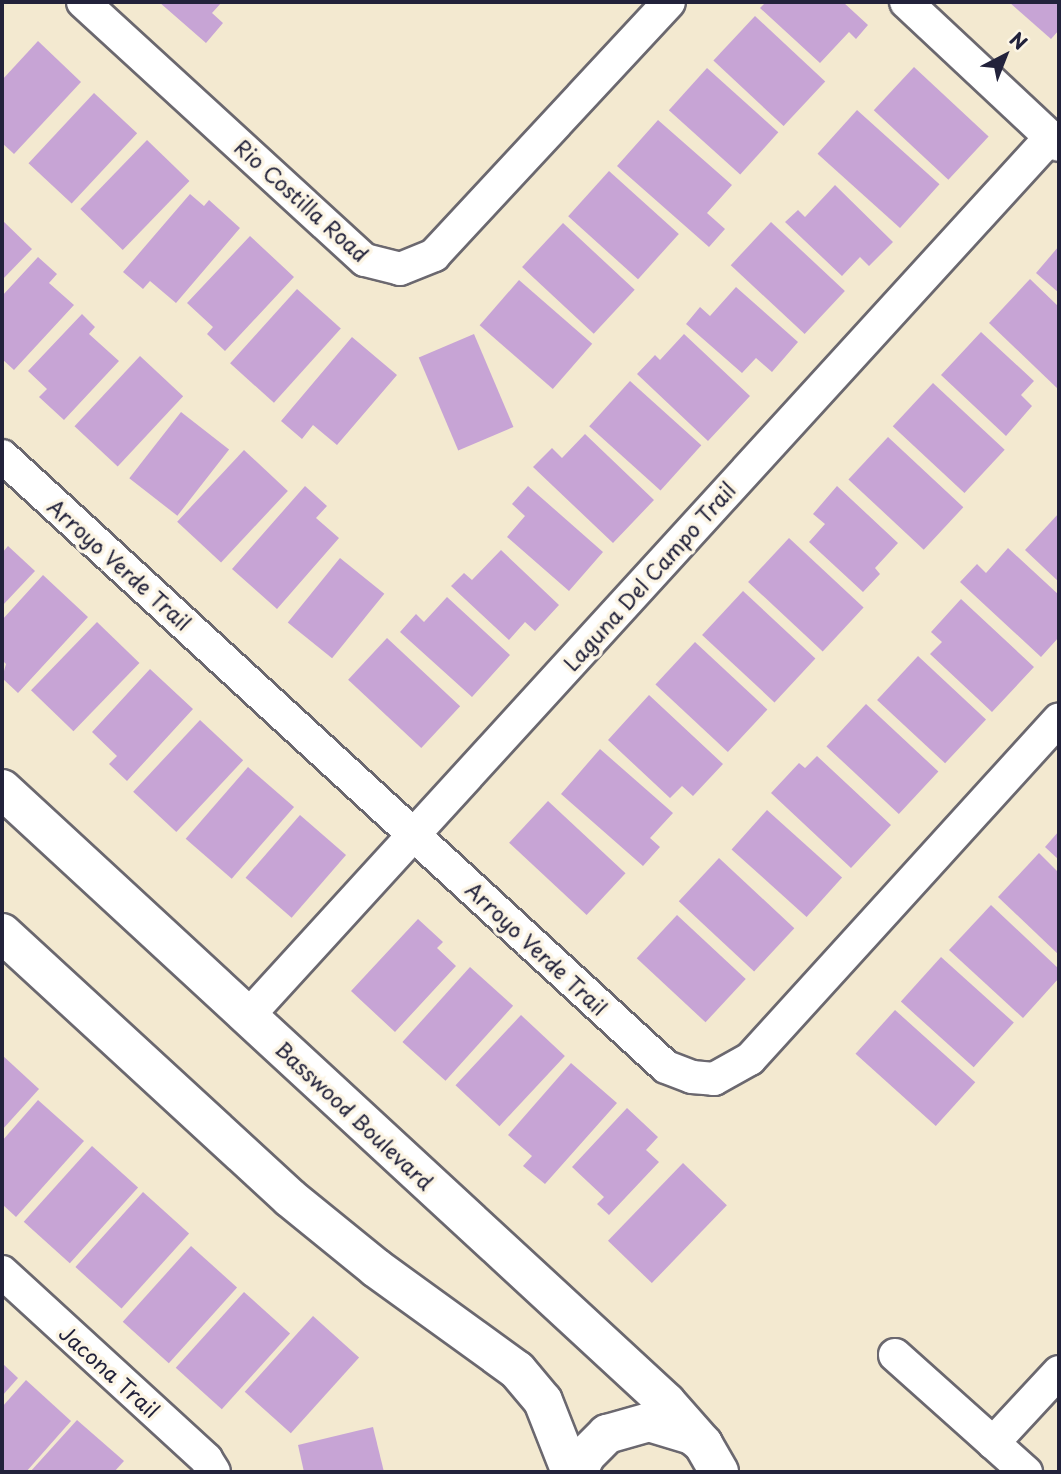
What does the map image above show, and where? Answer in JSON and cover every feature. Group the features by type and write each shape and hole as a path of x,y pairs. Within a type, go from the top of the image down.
{"main road":[{"name":"Basswood Boulevard","path":"2,789 666,1402 711,1458"},
{"path":"2,933 290,1198 376,1268 517,1370 543,1401 571,1472"},
{"path":"578,1472 596,1444 635,1423 664,1423 711,1458"}],"street":[{"name":"Rio Costilla Road","path":"83,2 365,260 400,269 434,255 668,2"},
{"path":"906,2 1055,141"},
{"name":"Laguna Del Campo Trail","path":"248,1016 413,833 1055,141"},
{"name":"Arroyo Verde Trail","path":"2,456 666,1067 692,1077 714,1079 750,1059 1059,719"},
{"name":"Jacona Trail","path":"2,1272 206,1459 214,1472"},
{"path":"895,1355 1026,1472"},
{"path":"993,1443 1059,1372"}],"building":[{"path":"159,2 222,2 212,13 223,23 206,43"},
{"path":"766,2 843,2 868,25 856,39 849,32 820,63 760,8"},
{"path":"1009,2 1059,2 1059,30 1051,39"},
{"path":"755,16 825,81 784,126 713,61"},
{"path":"38,41 81,82 14,154 2,143 2,80"},
{"path":"914,67 989,137 948,180 874,110"},
{"path":"707,68 778,132 740,175 669,110"},
{"path":"94,93 137,133 72,203 29,163"},
{"path":"857,110 939,184 900,228 818,154"},
{"path":"658,120 732,185 707,213 725,229 709,247 617,166"},
{"path":"147,140 189,181 123,250 80,209"},
{"path":"609,171 679,234 638,279 568,216"},
{"path":"835,185 893,242 869,266 860,257 842,276 785,222 798,210 805,217"},
{"path":"190,194 204,206 209,200 240,228 176,303 150,281 143,289 123,272"},
{"path":"2,220 32,249 2,280"},
{"path":"771,222 845,291 805,334 731,265"},
{"path":"563,223 635,290 594,334 522,267"},
{"path":"250,236 294,277 225,351 207,334 213,327 187,303"},
{"path":"1059,246 1059,293 1036,273"},
{"path":"38,257 57,274 49,283 74,305 14,370 2,359 2,296"},
{"path":"1030,279 1059,307 1059,390 989,323"},
{"path":"519,280 592,344 553,389 480,325"},
{"path":"736,287 798,342 772,372 756,358 742,373 686,324 700,307 710,316"},
{"path":"297,289 341,328 274,403 230,363"},
{"path":"82,314 95,327 89,334 119,361 64,420 39,397 47,389 28,371"},
{"path":"981,332 1034,381 1021,395 1032,406 1006,436 941,375"},
{"path":"474,334 513,427 458,450 419,357"},
{"path":"684,334 750,396 708,441 637,374 655,355 660,360"},
{"path":"352,337 397,375 337,445 313,425 302,439 281,421"},
{"path":"140,356 183,396 118,466 75,426"},
{"path":"630,381 701,445 661,491 589,426"},
{"path":"933,383 1005,450 964,493 893,426"},
{"path":"181,412 229,450 177,516 129,478"},
{"path":"585,434 654,500 613,543 533,467 552,448 562,458"},
{"path":"888,437 963,507 924,550 848,479"},
{"path":"244,450 288,491 221,563 177,522"},
{"path":"305,486 327,506 316,518 339,538 277,609 232,569"},
{"path":"528,486 603,552 569,591 507,537 525,516 512,504"},
{"path":"837,486 898,543 875,568 880,574 863,592 809,542 825,524 813,514"},
{"path":"1059,513 1059,582 1025,550"},
{"path":"789,538 864,608 823,651 748,582"},
{"path":"8,546 35,571 2,606 2,553"},
{"path":"1008,548 1059,595 1059,637 1041,657 960,582 977,564 986,573"},
{"path":"501,550 559,605 535,631 525,622 509,640 451,586 464,573 472,580"},
{"path":"340,558 384,594 332,658 288,623"},
{"path":"43,575 88,617 18,693 2,678 6,664 2,660 2,620"},
{"path":"743,591 815,659 774,702 702,635"},
{"path":"447,597 510,655 472,697 400,632 416,614 424,622"},
{"path":"961,599 1034,667 992,712 930,654 942,642 931,632"},
{"path":"97,622 139,663 73,731 31,690"},
{"path":"387,638 460,706 421,748 348,680"},
{"path":"695,642 767,710 728,752 655,684"},
{"path":"918,656 986,719 945,763 877,700"},
{"path":"150,669 193,709 127,781 109,764 117,756 92,732"},
{"path":"649,695 723,764 693,796 682,786 670,798 608,740"},
{"path":"866,704 938,772 899,814 826,746"},
{"path":"200,720 243,760 176,832 133,792"},
{"path":"600,749 673,813 650,838 660,847 643,866 561,794"},
{"path":"817,756 891,825 851,868 771,793 799,763 805,768"},
{"path":"248,767 294,807 232,879 186,839"},
{"path":"548,801 626,873 587,915 509,843"},
{"path":"767,810 842,878 807,917 732,849"},
{"path":"300,815 346,855 292,918 246,878"},
{"path":"1059,831 1059,860 1045,847"},
{"path":"1039,853 1059,873 1059,955 998,897"},
{"path":"719,858 794,928 754,971 679,901"},
{"path":"991,905 1059,969 1059,978 1023,1018 949,950"},
{"path":"677,915 746,979 706,1022 637,958"},
{"path":"418,919 443,942 437,948 456,966 395,1032 351,991"},
{"path":"941,957 1014,1023 974,1067 901,1002"},
{"path":"470,967 513,1006 446,1081 402,1042"},
{"path":"895,1010 975,1082 936,1126 856,1054"},
{"path":"521,1015 565,1056 499,1126 456,1085"},
{"path":"2,1055 39,1089 2,1130"},
{"path":"571,1063 617,1103 545,1184 523,1166 532,1156 508,1135"},
{"path":"38,1100 84,1141 16,1217 2,1204 2,1141"},
{"path":"627,1108 658,1137 646,1150 659,1162 609,1215 597,1204 604,1197 572,1167"},
{"path":"92,1146 138,1187 70,1263 24,1222"},
{"path":"683,1163 727,1205 652,1283 608,1241"},
{"path":"143,1192 189,1233 121,1309 75,1267"},
{"path":"191,1246 237,1287 169,1363 123,1322"},
{"path":"244,1292 290,1333 222,1409 176,1368"},
{"path":"313,1316 359,1357 291,1433 245,1392"},
{"path":"2,1363 18,1378 2,1396"},
{"path":"26,1380 71,1421 26,1472 2,1472 2,1407"},
{"path":"77,1420 124,1461 114,1472 30,1472"},
{"path":"373,1427 384,1472 304,1472 298,1445"}]}
